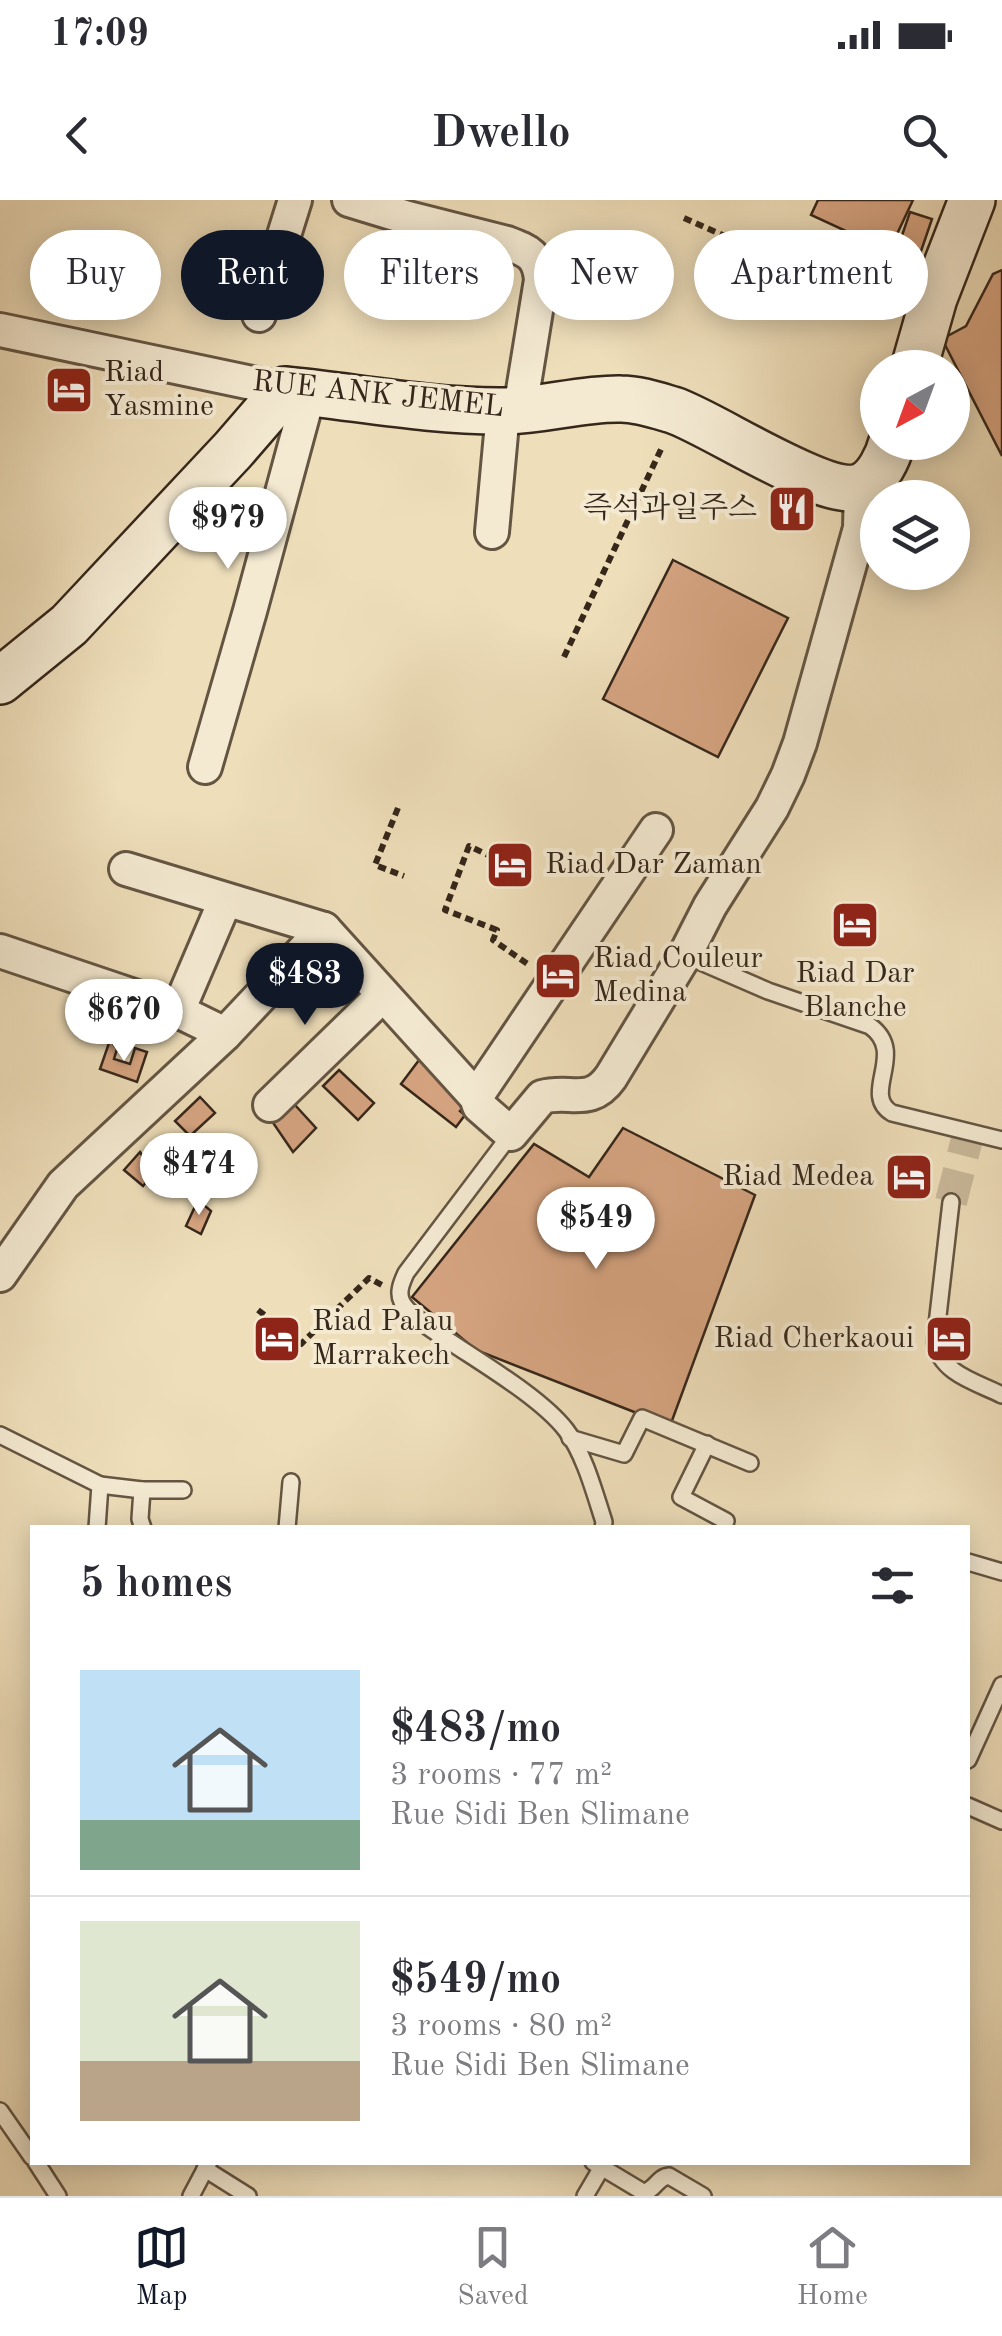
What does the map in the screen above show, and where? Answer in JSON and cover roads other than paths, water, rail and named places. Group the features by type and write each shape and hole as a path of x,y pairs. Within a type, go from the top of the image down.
{"street":[{"path":"286,230 295,200"},
{"path":"349,200 412,209 522,248 540,265 542,280 512,410 492,532"},
{"path":"919,350 934,298 972,200"},
{"name":"RUE ANK JEMEL","path":"0,330 297,391 461,410 512,410 621,398 642,401 678,412 813,480 860,486"},
{"path":"0,681 69,625 219,464 297,391"},
{"path":"205,767 250,611 297,391"},
{"path":"869,480 884,460"},
{"path":"126,869 324,930 476,1097 479,1106 510,1134 542,1097 590,1095 606,1084 772,808 800,742 860,528"},
{"path":"476,1097 656,830"},
{"path":"178,1011 225,900"},
{"path":"0,1275 64,1185 225,1034 324,930"},
{"path":"0,951 178,1011 225,1034"},
{"path":"270,1105 383,995"}],"lane":[{"path":"685,955 878,1032 886,1048 881,1105 892,1113 1002,1140"},
{"path":"510,1134 406,1273 400,1288 401,1301 410,1312 537,1403 566,1429 584,1465 604,1525"},
{"path":"951,1202 936,1342 938,1354 954,1372 1002,1395"},
{"path":"570,1438 624,1454 642,1418 750,1464"},
{"path":"0,1435 100,1485 183,1490"},
{"path":"707,1444 681,1497 726,1521"},
{"path":"287,1525 290,1482"},
{"path":"98,1525 100,1485"},
{"path":"141,1525 142,1490"},
{"path":"970,1563 1002,1572"},
{"path":"970,1754 1002,1685"},
{"path":"970,1807 1002,1822"},
{"path":"0,2111 30,2154"},
{"path":"37,2165 58,2196"},
{"path":"585,2196 597,2165 643,2192 650,2191 665,2176 703,2196"},
{"path":"192,2196 207,2166 248,2196"}],"tunnel":[{"path":"951,1202 969,1131"}],"place":[{"name":"Riad Yasmine","path":"69,390"},
{"name":"즉석과일주스","path":"792,509"},
{"name":"Riad Dar Zaman","path":"510,865"},
{"name":"Riad Dar Blanche","path":"855,925"},
{"name":"Riad Couleur Medina","path":"558,976"},
{"name":"Riad Medea","path":"909,1177"},
{"name":"Riad Palau Marrakech","path":"277,1339"},
{"name":"Riad Cherkaoui","path":"949,1339"}]}
